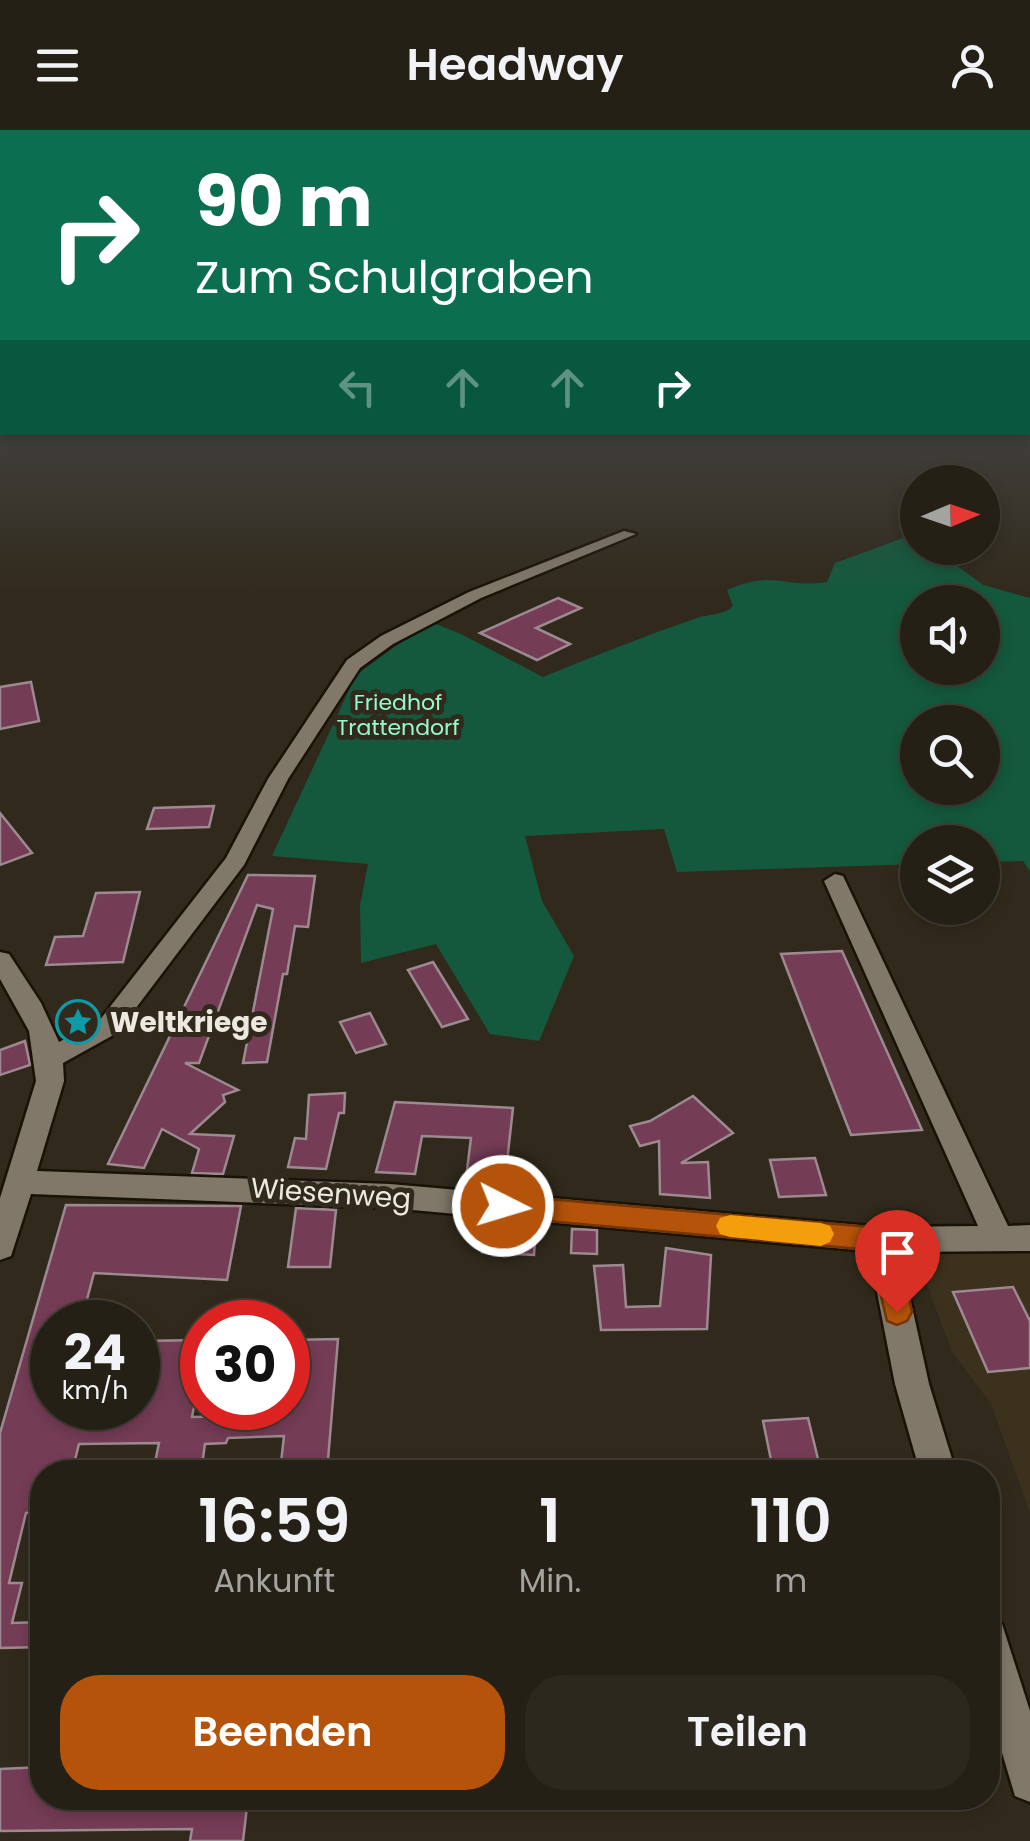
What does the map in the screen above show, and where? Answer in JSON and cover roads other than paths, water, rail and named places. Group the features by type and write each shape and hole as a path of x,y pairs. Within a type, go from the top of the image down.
{"street":[{"path":"51,1058 108,1026 120,1012 236,860 278,778 353,664 387,640 460,603 628,534"},
{"name":"Wiesenweg","path":"11,1199 371,1195 882,1240 1015,1240 835,881"},
{"path":"0,960 46,1031 51,1058 50,1081 11,1199 0,1247"},
{"path":"882,1240 912,1384 934,1460"},
{"path":"1000,1679 1030,1781"}],"place":[{"name":"Weltkriege","path":"78,1022"}],"park label":[{"name":"Friedhof Trattendorf","path":"398,714"}]}
